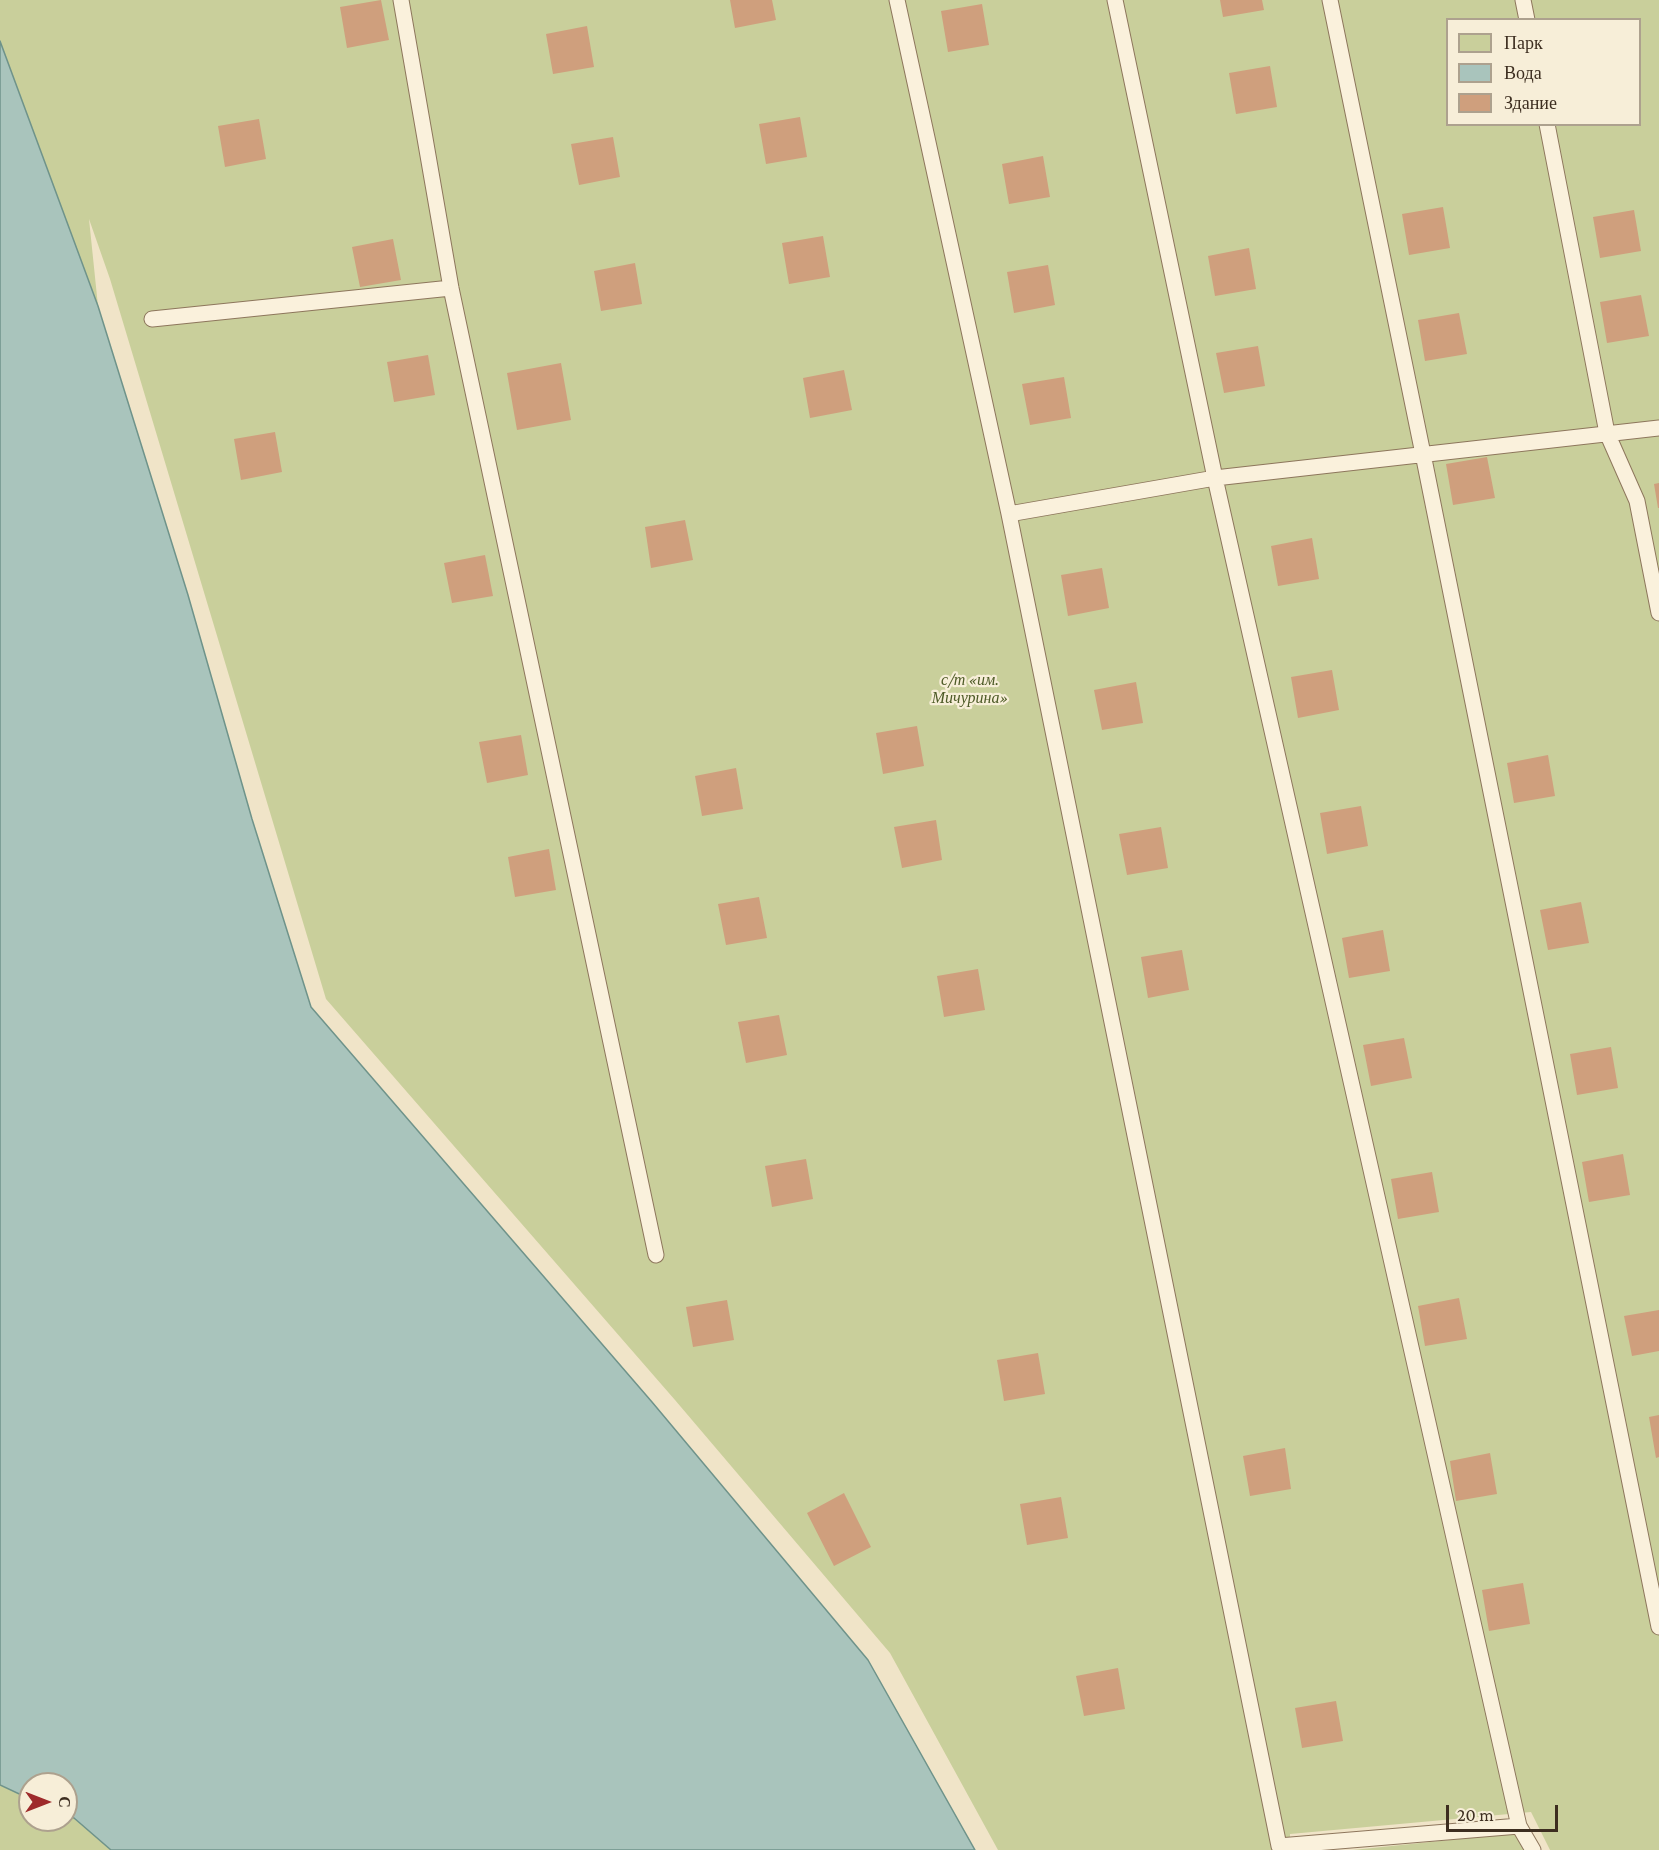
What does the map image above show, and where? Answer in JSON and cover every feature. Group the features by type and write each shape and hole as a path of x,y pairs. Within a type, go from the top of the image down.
{"lane":[{"path":"401,0 450,288 657,1255"},
{"path":"897,0 1009,514 1280,1846 1519,1826"},
{"path":"1115,0 1215,478 1519,1826 1533,1850"},
{"path":"1330,0 1659,1627"},
{"path":"1523,0 1527,18"},
{"path":"1547,126 1607,433 1637,501 1659,613"},
{"path":"152,319 450,288"},
{"path":"1009,514 1215,478 1659,428"}],"green space":[{"name":"с/т «им. Мичурина»","path":"0,0 1659,0 1659,1850 1550,1850 1531,1812 1290,1834 1290,1850 998,1850 890,1653 675,1400 326,999 110,279 89,219 98,306 0,41"},
{"path":"0,1785 18,1793 18,1832 78,1832 78,1821 111,1850 0,1850"},
{"path":"1517,1833 1527,1850 1353,1850"}],"water":[{"path":"0,41 98,306 188,595 252,819 311,1007 652,1402 868,1660 975,1850 111,1850 78,1821 78,1772 18,1772 18,1793 0,1785"}],"building":[{"path":"381,0 389,40 347,48 340,7"},
{"path":"730,0 772,0 776,20 735,28"},
{"path":"1220,0 1262,0 1264,10 1223,17"},
{"path":"982,4 989,45 948,52 941,11"},
{"path":"587,26 594,67 553,74 546,34"},
{"path":"1270,66 1277,107 1236,114 1229,73"},
{"path":"800,117 807,157 766,164 759,124"},
{"path":"259,119 266,159 225,167 218,126"},
{"path":"613,137 620,177 579,185 571,144"},
{"path":"1043,156 1050,197 1009,204 1002,164"},
{"path":"1443,207 1450,248 1409,255 1402,214"},
{"path":"1634,210 1641,251 1600,258 1593,217"},
{"path":"823,236 830,277 789,284 782,243"},
{"path":"393,239 401,280 360,287 352,247"},
{"path":"1249,248 1256,289 1215,296 1208,256"},
{"path":"635,263 642,304 601,311 594,271"},
{"path":"1048,265 1055,305 1014,313 1007,272"},
{"path":"1641,295 1649,336 1607,343 1600,302"},
{"path":"1459,313 1467,354 1425,361 1418,320"},
{"path":"1258,346 1265,386 1224,393 1216,353"},
{"path":"428,355 435,395 394,402 387,362"},
{"path":"561,363 571,420 517,430 507,373"},
{"path":"844,370 852,410 810,418 803,378"},
{"path":"1064,377 1071,418 1030,425 1022,384"},
{"path":"275,432 282,472 241,480 234,439"},
{"path":"1487,457 1495,498 1453,505 1446,464"},
{"path":"1659,483 1659,508 1658,508 1654,484"},
{"path":"685,520 693,560 651,568 645,527"},
{"path":"1312,538 1319,579 1278,586 1271,546"},
{"path":"485,555 493,596 452,603 444,563"},
{"path":"1102,568 1109,608 1068,616 1061,575"},
{"path":"1332,670 1339,710 1298,718 1291,677"},
{"path":"1136,682 1143,723 1102,730 1094,690"},
{"path":"917,726 924,766 883,774 876,733"},
{"path":"521,735 528,775 487,783 479,742"},
{"path":"1548,755 1555,796 1514,803 1507,763"},
{"path":"736,768 743,809 702,816 695,776"},
{"path":"1361,806 1368,846 1327,854 1320,813"},
{"path":"936,820 942,860 902,868 894,827"},
{"path":"1161,827 1168,868 1127,875 1119,834"},
{"path":"549,849 556,890 515,897 508,857"},
{"path":"759,897 767,938 726,945 718,904"},
{"path":"1581,902 1589,943 1548,950 1540,910"},
{"path":"1383,930 1390,971 1349,978 1342,938"},
{"path":"1182,950 1189,990 1148,998 1141,957"},
{"path":"978,969 985,1010 944,1017 937,976"},
{"path":"779,1015 787,1055 746,1063 738,1022"},
{"path":"1404,1038 1412,1078 1371,1086 1363,1045"},
{"path":"1611,1047 1618,1088 1577,1095 1570,1054"},
{"path":"1623,1154 1630,1195 1589,1202 1582,1162"},
{"path":"806,1159 813,1199 772,1207 765,1166"},
{"path":"1432,1172 1439,1212 1398,1219 1391,1179"},
{"path":"1459,1298 1467,1339 1425,1346 1418,1306"},
{"path":"727,1300 734,1340 693,1347 686,1307"},
{"path":"1659,1310 1659,1351 1632,1356 1624,1316"},
{"path":"1038,1353 1045,1394 1004,1401 997,1360"},
{"path":"1659,1415 1659,1457 1656,1458 1649,1417"},
{"path":"1285,1448 1291,1489 1250,1496 1243,1456"},
{"path":"1490,1453 1497,1494 1456,1501 1450,1461"},
{"path":"844,1493 871,1547 834,1566 807,1513"},
{"path":"1061,1497 1068,1538 1027,1545 1020,1504"},
{"path":"1523,1583 1530,1624 1489,1631 1482,1590"},
{"path":"1118,1668 1125,1709 1084,1716 1076,1676"},
{"path":"1336,1701 1343,1741 1302,1748 1295,1708"}]}
